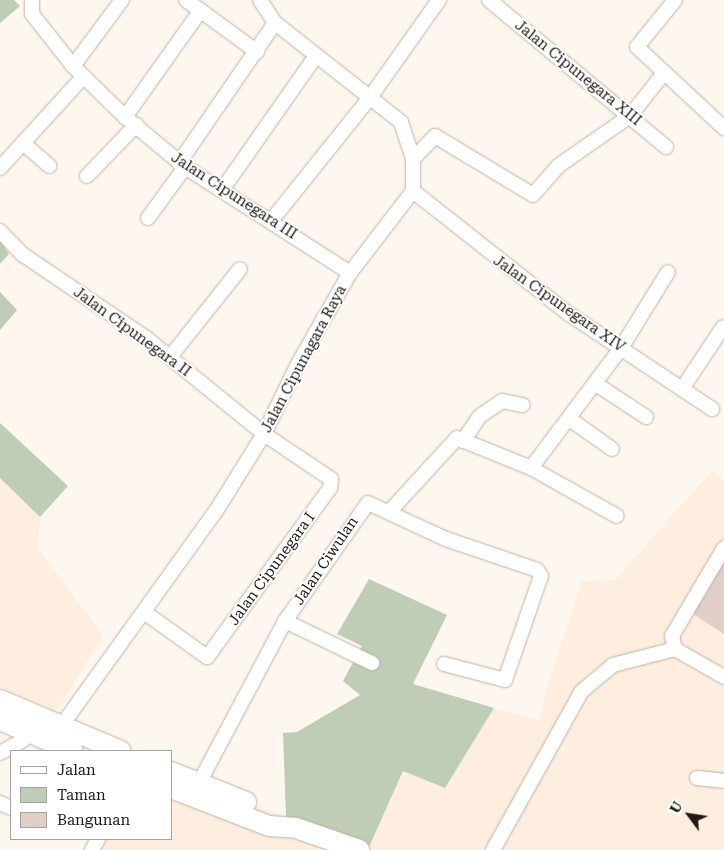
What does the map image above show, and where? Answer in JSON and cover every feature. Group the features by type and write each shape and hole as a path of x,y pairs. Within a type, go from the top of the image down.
{"highway":[{"path":"0,700 56,734 72,750"},
{"path":"0,720 117,750"},
{"path":"0,734 23,740 56,734"},
{"path":"172,772 277,815 296,828 358,850"},
{"path":"172,788 269,826 296,828"}],"street":[{"name":"Jalan Cipunegara III","path":"32,0 32,14 74,66 83,77 130,121 182,165 271,220 350,273"},
{"path":"74,66 122,0"},
{"path":"186,0 257,52"},
{"path":"260,0 275,23 370,96 400,122 413,159 413,191"},
{"path":"271,220 370,96 439,0"},
{"name":"Jalan Cipunegara XIII","path":"489,0 666,147"},
{"path":"675,0 637,47 724,128"},
{"path":"87,176 130,121 201,10"},
{"path":"148,218 275,23"},
{"path":"222,190 316,56"},
{"path":"413,159 435,136 532,196 558,166 630,116 664,73"},
{"path":"0,168 83,77"},
{"path":"23,143 50,166"},
{"name":"Jalan Cipunagara Raya","path":"56,734 144,612 264,434 298,364 350,273 413,191"},
{"name":"Jalan Cipunegara XIV","path":"413,191 486,252 621,348 712,408"},
{"name":"Jalan Cipunegara II","path":"0,231 22,254 170,357 264,434"},
{"path":"170,357 240,269"},
{"path":"531,468 571,420 621,348 668,272"},
{"path":"682,389 723,327"},
{"path":"596,384 646,416"},
{"path":"463,441 480,416 502,401 523,405"},
{"path":"571,420 612,449"},
{"name":"Jalan Cipunegara I","path":"144,612 207,658 330,488 331,479 264,434"},
{"path":"389,512 450,442 463,441 531,468 617,516"},
{"name":"Jalan Ciwulan","path":"199,783 285,621 362,508 368,504 446,539 537,570 541,576 505,680 444,664"},
{"path":"675,649 673,628 724,548"},
{"path":"285,621 372,663"},
{"path":"493,850 582,691 613,665 675,649 724,677"},
{"path":"0,753 23,740"},
{"path":"697,778 724,780"}],"shaded area":[{"path":"712,471 724,481 724,850 91,850 96,840 172,840 172,775 369,847 403,771 445,788 494,708 540,721 545,692 582,581 615,580"},
{"path":"0,478 40,517 38,548 103,636 56,711 0,687"}],"green space":[{"path":"0,0 14,0 20,6 0,23"},
{"path":"0,241 9,254 0,264"},
{"path":"0,292 17,310 0,330"},
{"path":"0,423 68,486 40,517 0,478"},
{"path":"369,579 447,615 413,684 494,708 445,788 403,771 369,847 286,817 283,733 297,732 360,695 343,681 362,646 337,634"}],"building":[{"path":"724,552 724,634 687,610"}]}
